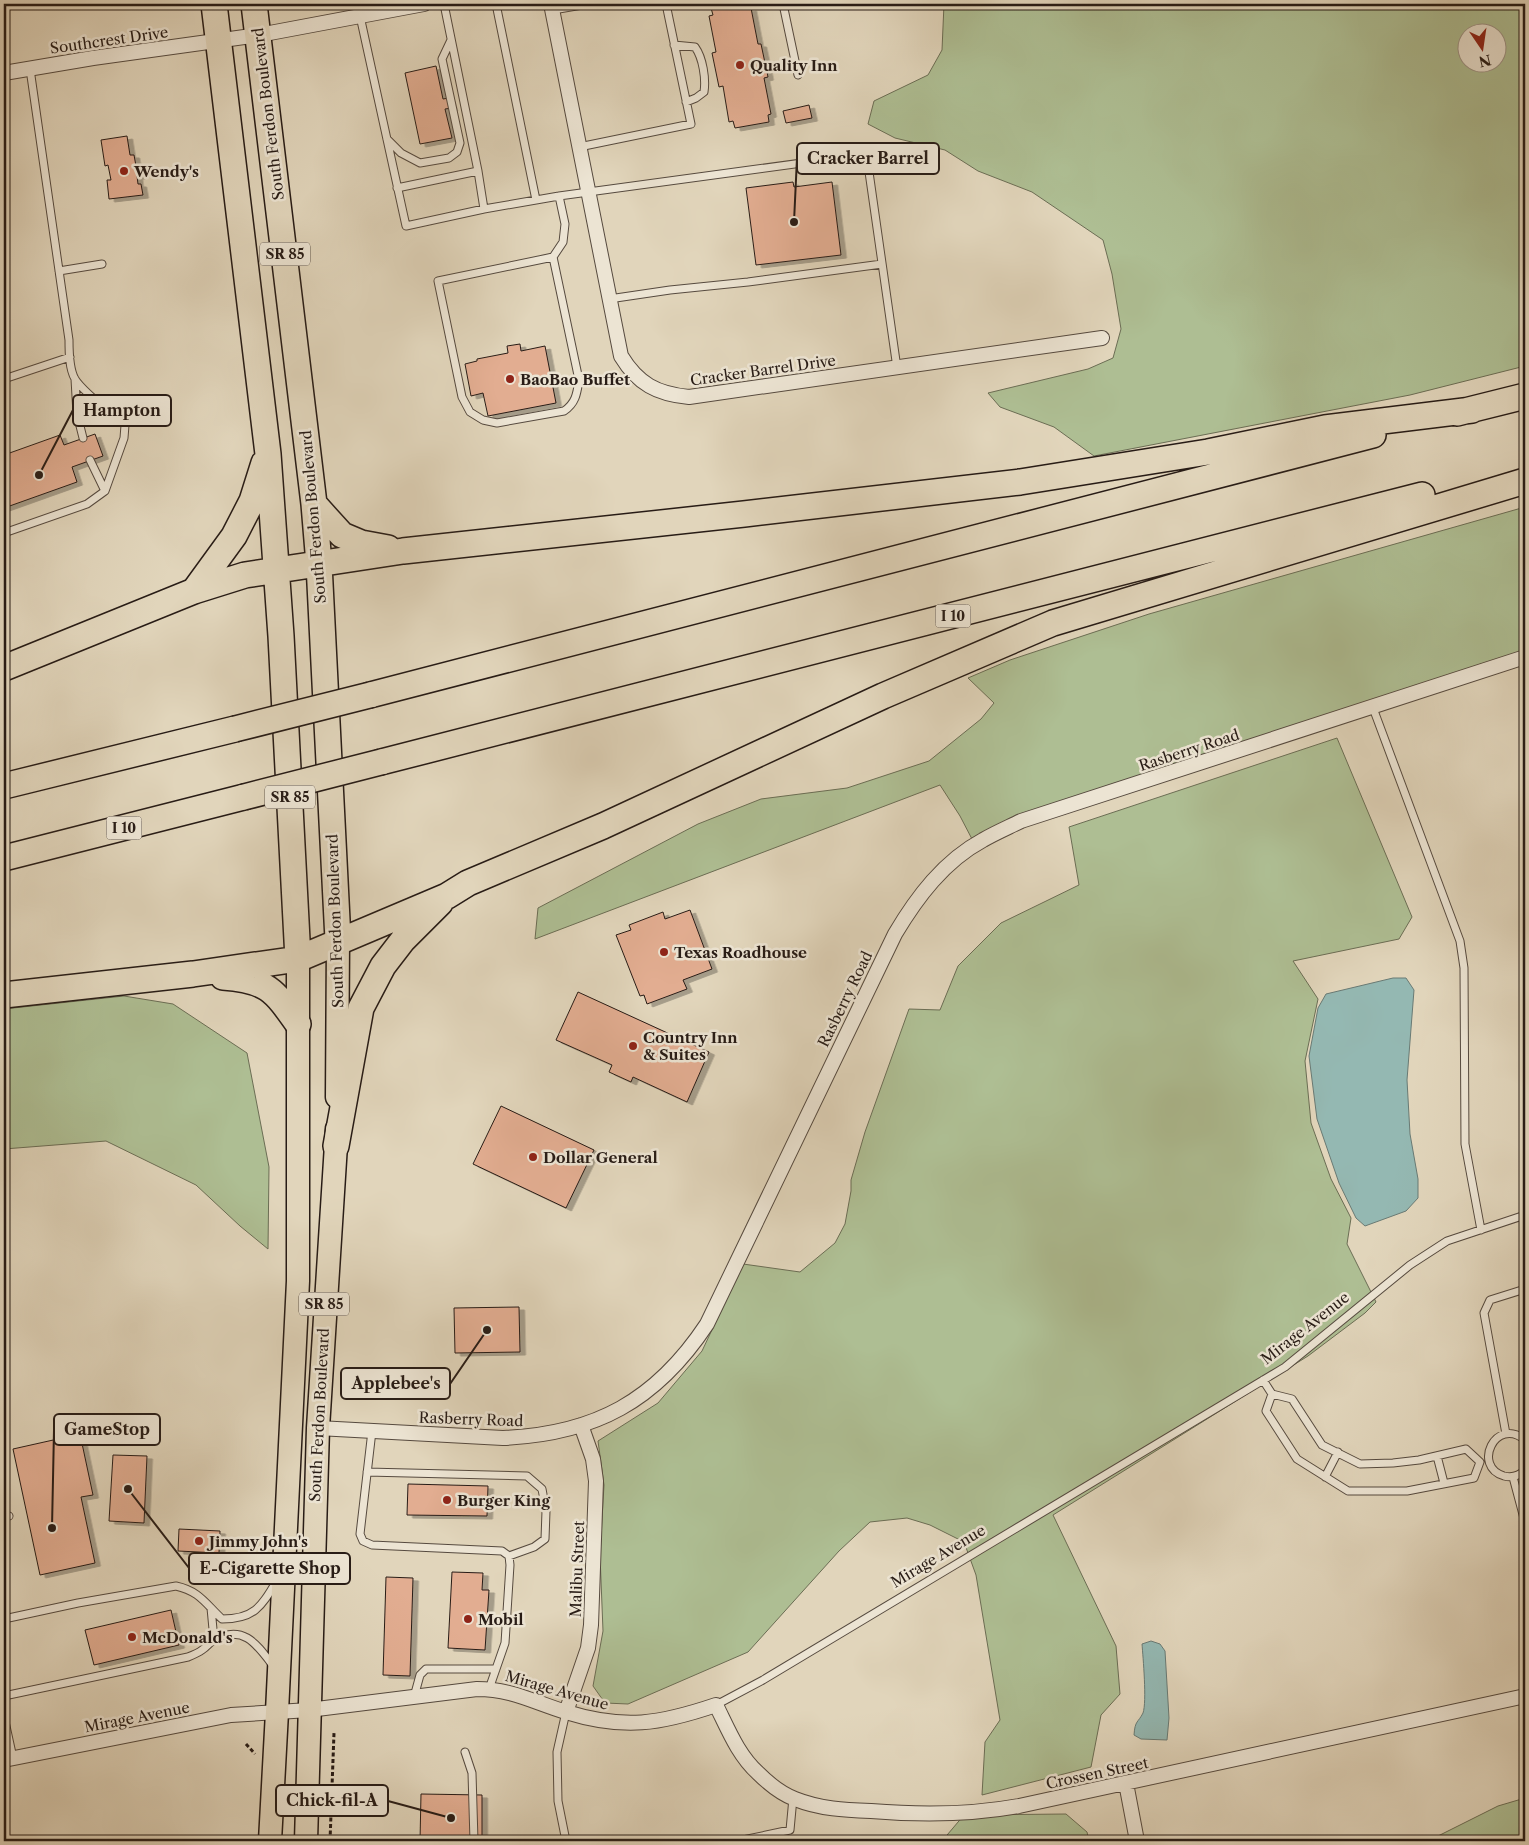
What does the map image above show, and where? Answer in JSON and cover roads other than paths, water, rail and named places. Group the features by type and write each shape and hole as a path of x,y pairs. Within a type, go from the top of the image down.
{"highway":[{"name":"South Ferdon Boulevard","path":"214,4 220,41 268,454 277,571 298,958"},
{"name":"South Ferdon Boulevard","path":"254,4 314,504 319,564 338,940"},
{"path":"4,786 370,695 1525,396"},
{"path":"4,668 194,591 244,575 403,551 1020,482 1208,452 1325,428 1472,410"},
{"path":"194,591 234,536 252,501 268,454"},
{"name":"I 10","path":"4,858 1525,469"},
{"path":"4,995 193,974 298,958 447,896 468,883 603,826 883,696 1053,623 1525,482"},
{"path":"314,504 342,535 361,542 403,551"},
{"path":"336,1146 361,1008 383,966 398,946 447,896"},
{"path":"193,974 243,978 262,984 278,996 298,1024"}],"main road":[{"name":"South Ferdon Boulevard","path":"306,1841 318,1428 336,1146 338,940"},
{"name":"South Ferdon Boulevard","path":"270,1841 278,1712 298,1281 298,958"}],"street":[{"path":"259,35 424,4"},
{"name":"Cracker Barrel Drive","path":"552,7 621,356 629,370 643,382 658,391 673,396 689,397 1102,338"},
{"name":"Southcrest Drive","path":"4,73 259,35"},
{"name":"Rasberry Road","path":"318,1428 503,1438 550,1434 599,1420 617,1411 653,1387 682,1358 707,1324 895,934 918,897 947,866 982,840 1021,821 1525,657"},
{"name":"Malibu Street","path":"566,1712 588,1648 591,1625 596,1481 593,1459 581,1426"},
{"name":"Mirage Avenue","path":"8,1759 231,1715 309,1710 489,1689 512,1692 566,1712 609,1722 637,1724 665,1720 716,1705"},
{"name":"Crossen Street","path":"716,1705 742,1755 758,1774 793,1798 832,1809 966,1813 1019,1806 1126,1784 1525,1696"},
{"path":"1126,1784 1137,1841"}],"lane":[{"path":"444,4 484,209"},
{"path":"496,4 536,200"},
{"path":"552,7 588,4"},
{"path":"579,147 691,124 666,4"},
{"path":"783,4 798,75"},
{"path":"360,16 406,226 484,209 559,196 846,157 868,165 897,368"},
{"path":"387,139 401,153 420,163 449,158 457,152 460,143 442,59 452,40"},
{"path":"674,45 695,47 699,53 705,83 704,92 686,102"},
{"path":"30,69 70,357 75,379 77,414 83,438"},
{"path":"397,188 478,171"},
{"path":"553,257 579,380 577,396 571,406 564,411 497,424 483,420 470,412 462,397 438,281 553,257 563,242 565,224 559,196"},
{"path":"59,271 102,264"},
{"path":"609,298 882,264"},
{"path":"4,379 70,357"},
{"path":"4,533 87,504 105,491 124,438 125,425 92,397 75,379"},
{"path":"90,460 105,491"},
{"path":"1373,708 1460,941 1464,968 1465,1144 1481,1230"},
{"name":"Mirage Avenue","path":"716,1705 763,1680 1285,1367 1410,1265 1447,1241 1525,1215"},
{"path":"1506,1434 1484,1313 1490,1300 1525,1289"},
{"path":"1263,1380 1272,1394 1292,1399 1322,1445 1360,1464 1393,1463 1466,1449 1480,1462"},
{"path":"1272,1394 1266,1411 1297,1459 1348,1491 1407,1491 1474,1478 1480,1462"},
{"path":"372,1431 360,1534 363,1541 372,1545 502,1551 509,1556 505,1642 489,1689"},
{"path":"1525,1440 1516,1435 1506,1434 1493,1442 1489,1449 1488,1460 1493,1470 1499,1474 1513,1477 1525,1470"},
{"path":"1325,1477 1338,1452"},
{"path":"1437,1456 1444,1483"},
{"path":"1480,1462 1488,1460"},
{"path":"367,1472 527,1476 542,1489 546,1511 545,1539 534,1548 509,1556"},
{"path":"1513,1477 1525,1522"},
{"path":"4,1619 78,1603 176,1586 190,1589 222,1618 237,1619 253,1614 264,1601 284,1568"},
{"path":"211,1608 214,1640"},
{"path":"4,1696 188,1656 202,1650 214,1640 232,1634 245,1636 258,1645 279,1673"},
{"path":"414,1697 420,1675 426,1669 496,1669"},
{"path":"566,1712 557,1752 558,1801 566,1841"},
{"path":"4,1717 8,1759"},
{"path":"465,1752 472,1773 474,1841"},
{"path":"738,1841 790,1830 793,1798"}],"water":[{"path":"1393,978 1406,978 1414,990 1407,1080 1410,1134 1418,1179 1418,1198 1406,1211 1365,1226 1356,1218 1339,1183 1317,1119 1309,1056 1318,1008 1326,994"},
{"path":"1151,1641 1160,1644 1165,1651 1169,1718 1167,1740 1141,1739 1134,1735 1136,1724 1143,1713 1145,1699 1142,1644"}],"place":[{"name":"Quality Inn","path":"740,65"},
{"name":"Wendy's","path":"124,171"},
{"name":"Cracker Barrel","path":"794,222"},
{"name":"BaoBao Buffet","path":"510,379"},
{"name":"Hampton","path":"39,475"},
{"name":"Texas Roadhouse","path":"664,952"},
{"name":"Country Inn & Suites","path":"633,1046"},
{"name":"Dollar General","path":"533,1157"},
{"name":"Applebee's","path":"487,1330"},
{"name":"E-Cigarette Shop","path":"128,1489"},
{"name":"Burger King","path":"447,1500"},
{"name":"GameStop","path":"52,1528"},
{"name":"Jimmy John's","path":"199,1541"},
{"name":"Mobil","path":"468,1619"},
{"name":"McDonald's","path":"132,1637"},
{"name":"Chick-fil-A","path":"451,1818"}]}
